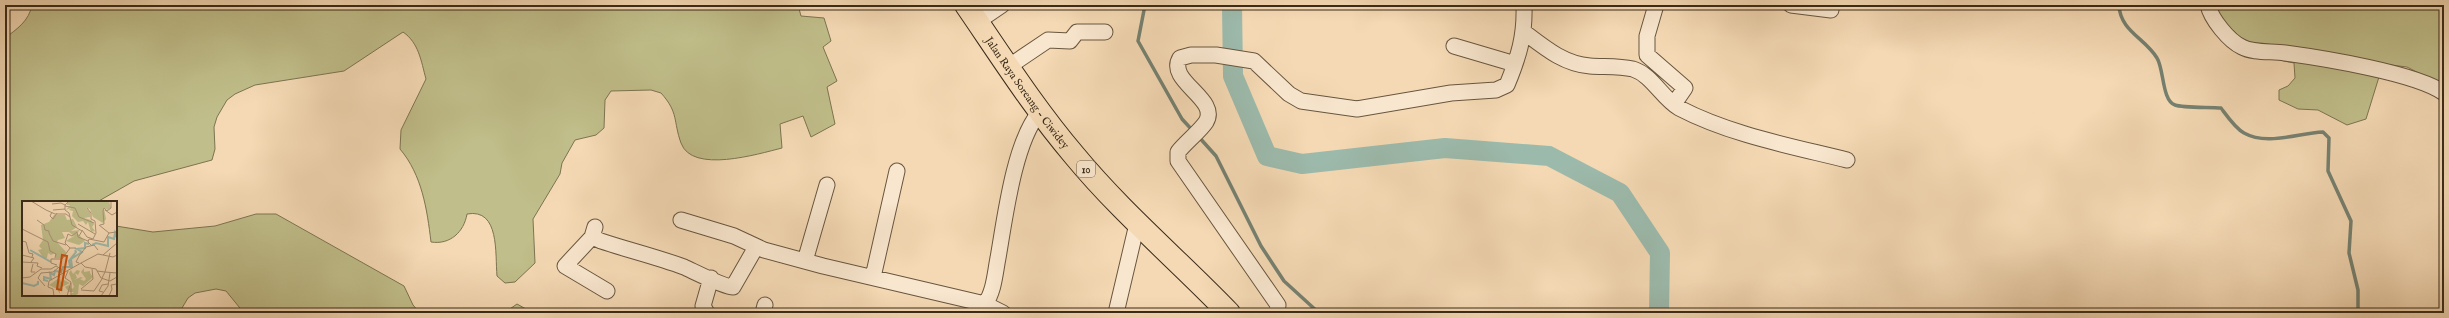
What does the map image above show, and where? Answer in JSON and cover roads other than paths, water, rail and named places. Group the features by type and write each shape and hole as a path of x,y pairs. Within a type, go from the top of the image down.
{"highway":[{"name":"Jalan Raya Soreang - Ciwidey","path":"972,13 1039,113 1075,157 1137,224 1189,271 1229,313"}],"street":[{"path":"972,13 1002,5"},
{"path":"1278,313 1278,305 1178,161 1178,152 1206,122 1208,114 1204,102 1180,74 1178,62 1180,58 1191,55 1216,55 1254,61 1289,94 1301,101 1357,109 1451,92 1501,88 1506,85 1516,64 1524,32 1524,5"},
{"path":"1656,5 1647,36 1647,55 1685,88 1674,104"},
{"path":"1791,5 1831,10"},
{"path":"2208,5 2210,12 2227,35 2242,47 2285,53 2400,75 2435,87 2444,93"},
{"path":"1008,67 1048,40 1070,41 1077,32 1105,32"},
{"path":"1524,32 1557,57 1588,66 1633,70 1643,74 1674,104 1718,125 1765,140 1847,160"},
{"path":"1454,46 1516,64"},
{"path":"984,309 990,298 1014,177 1025,136 1032,121 1039,113"},
{"path":"873,278 897,171"},
{"path":"805,261 827,185"},
{"path":"681,220 734,236 756,247 1003,313"},
{"path":"1116,313 1137,224"},
{"path":"607,291 565,266 593,232 711,278 727,287 733,287 756,247"},
{"path":"707,313 703,306 711,278"}],"waterway":[{"path":"1145,5 1138,41 1182,119 1194,132"},
{"path":"1232,5 1233,76 1267,156 1302,164 1445,148 1549,156 1620,193 1660,253 1659,313"},
{"path":"2119,5 2120,14 2128,28 2152,51 2157,58 2165,91 2168,98 2175,105 2221,108 2237,128 2253,137 2273,139 2323,132 2329,138 2328,171 2351,221 2349,253 2358,290 2358,313"},
{"path":"1198,136 1216,156 1261,246 1284,281 1319,313"}]}
